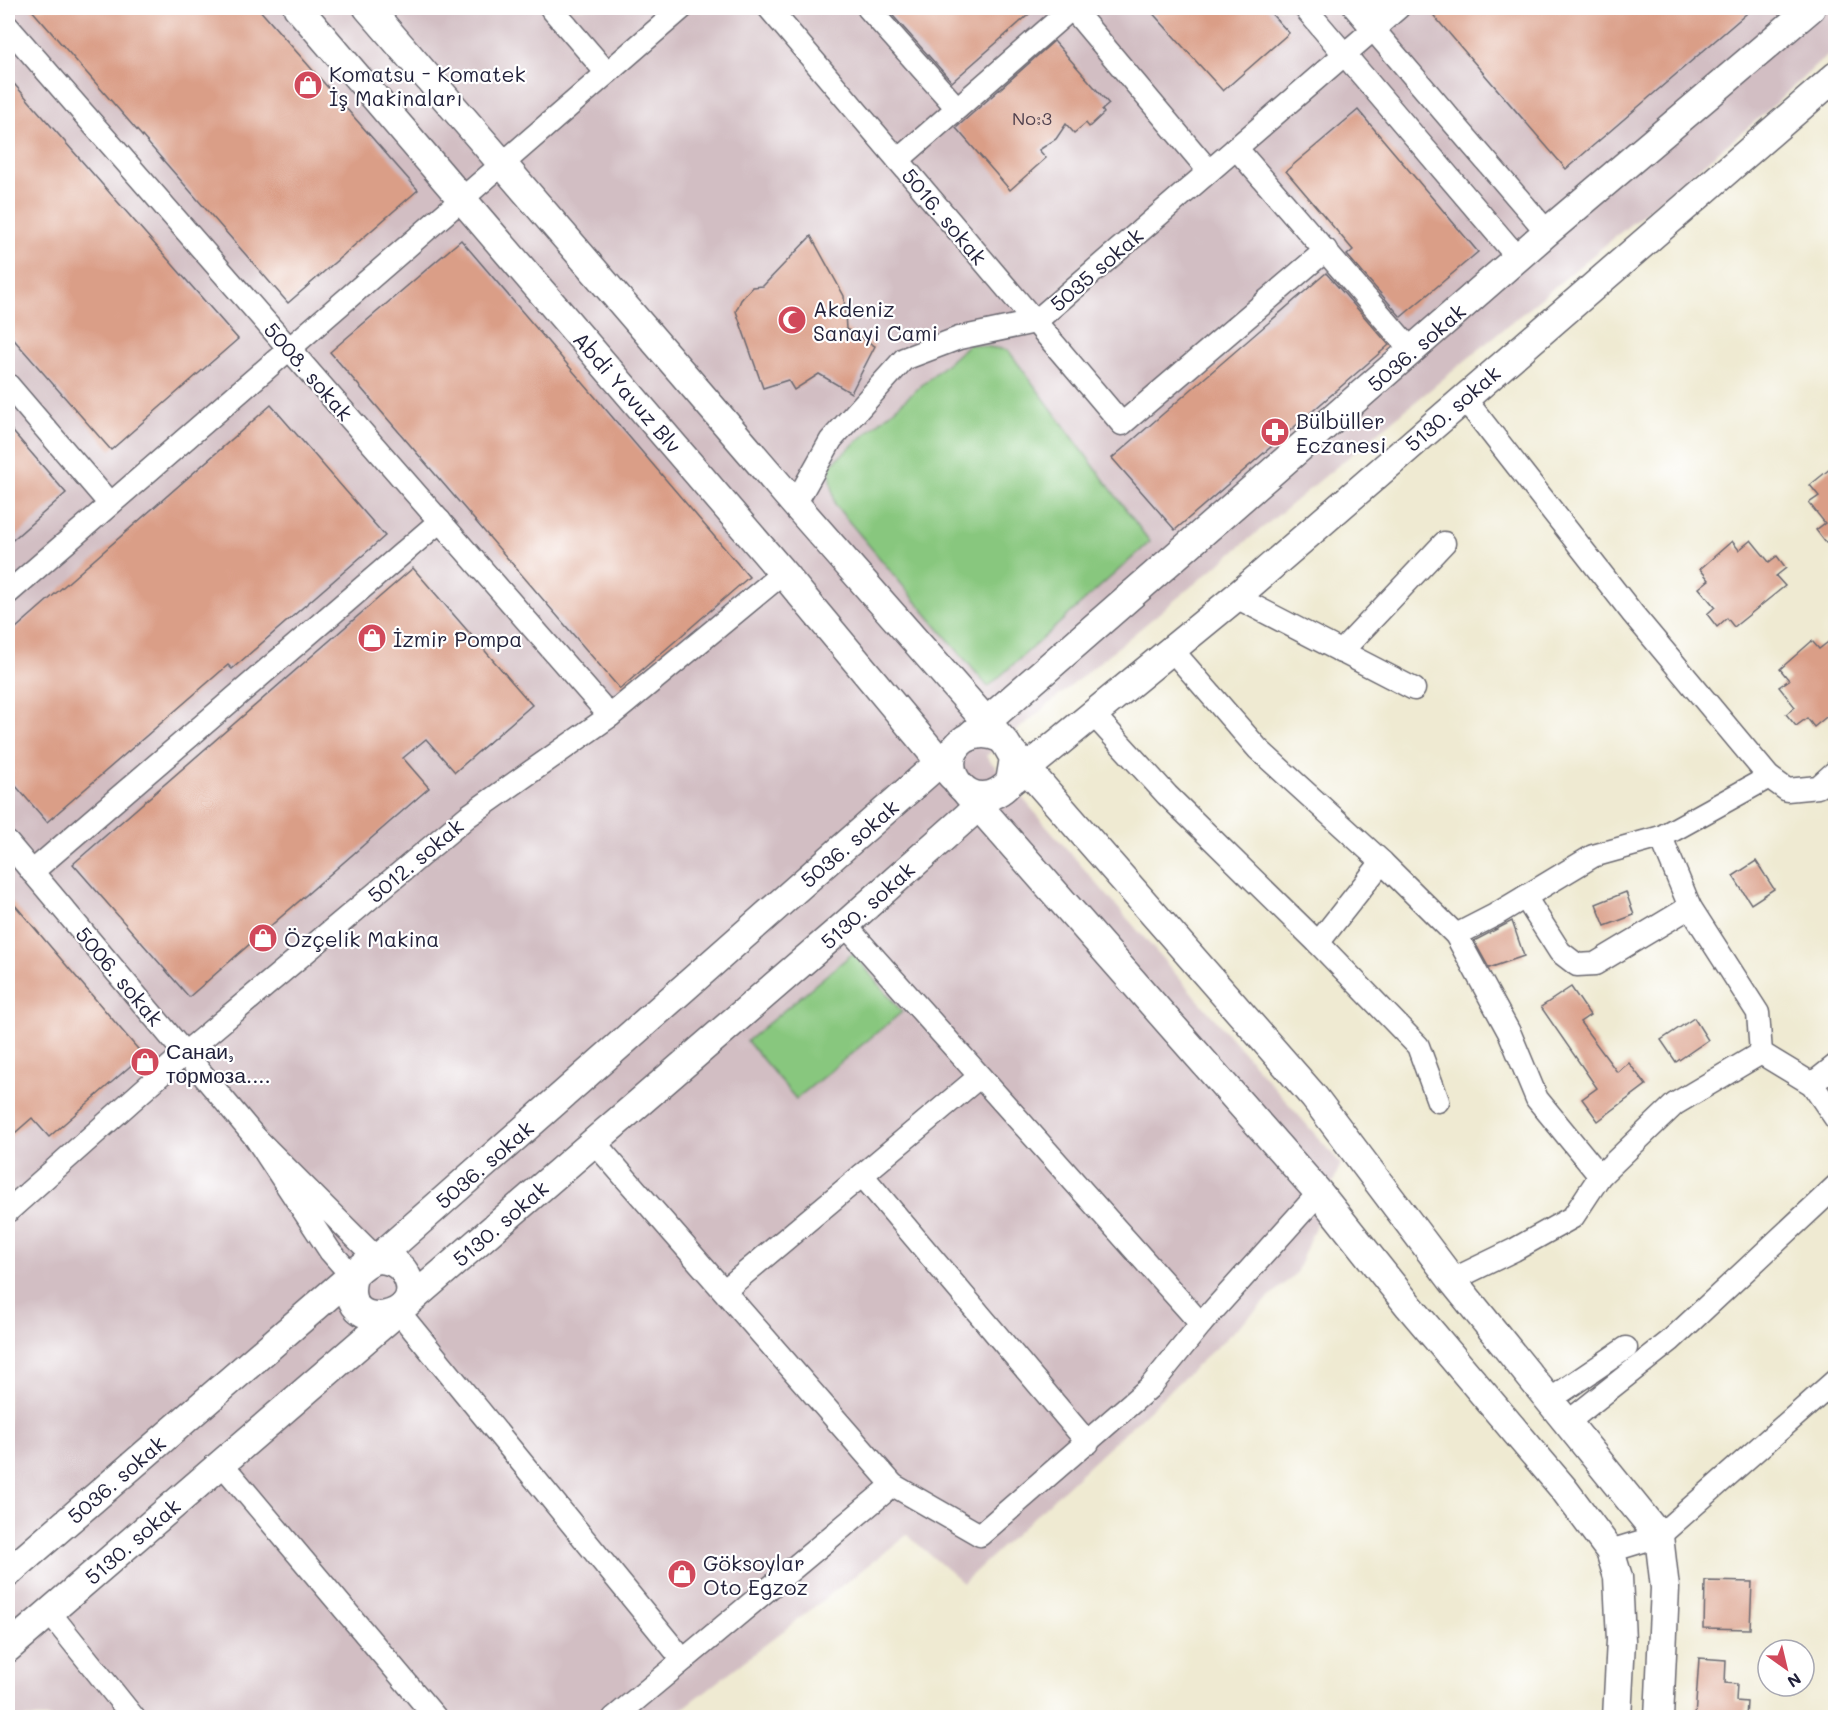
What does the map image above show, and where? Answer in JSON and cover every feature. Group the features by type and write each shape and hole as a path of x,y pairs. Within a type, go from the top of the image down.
{"main road":[{"name":"Abdi Yavuz Blv","path":"298,8 783,573 983,765"},
{"path":"368,8 795,504 983,765 1409,1306 1563,1488 1610,1551 1618,1577 1622,1640 1617,1718"},
{"name":"5036. sokak","path":"8,1573 342,1284 353,1277 363,1265 376,1259 983,765 1412,351 1547,232 1811,8"},
{"name":"5130. sokak","path":"8,1648 845,925 983,765 1093,714 1236,597 1836,76"},
{"path":"983,765 1314,1097 1452,1280 1551,1399 1659,1536 1665,1588 1659,1718"},
{"path":"353,1277 351,1292 362,1311 376,1317 391,1316 398,1311 409,1292 407,1277 404,1271 392,1262 376,1259"}],"street":[{"path":"551,8 607,73"},
{"path":"8,593 682,8"},
{"name":"5016. sokak","path":"769,8 1122,424 1326,250"},
{"path":"868,8 957,108"},
{"path":"898,160 1072,8 1209,171"},
{"path":"1305,8 1518,258"},
{"path":"1355,8 1547,232"},
{"name":"5035 sokak","path":"795,504 831,440 904,359 959,338 1035,322 1398,8"},
{"name":"5008. sokak","path":"8,27 610,716"},
{"path":"1236,148 1412,351"},
{"path":"8,385 110,504"},
{"path":"1464,398 1633,614 1769,777 1787,790 1818,787 1836,771"},
{"path":"32,872 440,520"},
{"path":"1341,652 1444,543"},
{"name":"5012. sokak","path":"8,1212 185,1053 468,816 610,716 783,573"},
{"path":"1236,597 1414,689"},
{"path":"1172,650 1258,749 1382,862 1456,935 1510,1034 1537,1099 1600,1176"},
{"path":"1093,714 1167,795 1318,943 1418,1046 1438,1101"},
{"path":"1456,935 1593,856 1661,837 1769,777"},
{"path":"1661,837 1690,907 1758,1013 1761,1053"},
{"name":"5006. sokak","path":"8,843 255,1137"},
{"path":"1318,943 1382,862"},
{"path":"1525,897 1560,952 1577,965 1595,964 1690,907"},
{"path":"845,925 1201,1324"},
{"path":"1452,1280 1514,1250 1573,1217 1600,1176 1675,1104 1761,1053"},
{"path":"1761,1053 1812,1084 1836,1119"},
{"path":"1812,1084 1836,1065"},
{"path":"725,1290 979,1077"},
{"path":"255,1137 376,1259"},
{"path":"255,1137 330,1251 353,1277"},
{"path":"594,1142 893,1485 980,1535 1150,1387 1201,1324 1319,1193"},
{"path":"862,1174 1088,1443"},
{"path":"1568,1422 1670,1341 1836,1186"},
{"path":"398,1311 683,1660"},
{"path":"1551,1399 1626,1348"},
{"path":"1610,1551 1659,1536 1836,1380"},
{"path":"222,1464 436,1718"},
{"path":"614,1718 893,1485"},
{"path":"49,1612 134,1718"}],"shaded area":[{"path":"8,8 1835,8 1835,48 1763,115 986,756 1341,1164 1296,1273 963,1583 907,1535 672,1717 8,1718"}],"green space":[{"path":"969,344 1008,350 1150,542 988,687 835,505 829,466"},
{"path":"853,953 902,1012 796,1099 747,1041"}],"building":[{"path":"30,8 258,8 418,190 288,303"},
{"path":"886,8 1036,8 952,82"},
{"path":"1148,8 1266,8 1289,33 1223,91"},
{"path":"1445,8 1753,8 1566,169 1434,16"},
{"path":"1054,41 1109,104 1102,110 1104,113 1089,127 1086,123 1074,133 1066,124 1056,139 1039,150 1046,158 1010,190 956,128"},
{"path":"8,77 238,339 111,450 8,333"},
{"path":"1358,110 1478,252 1401,317 1347,255 1353,250 1286,171"},
{"name":"Akdeniz Sanayi Cami","path":"811,236 844,296 846,329 875,346 851,393 819,374 794,390 788,380 763,388 736,311 741,300 752,287 763,286"},
{"path":"461,240 749,577 620,689 330,352"},
{"path":"1326,273 1389,345 1175,530 1112,458"},
{"path":"271,405 385,536 232,669 228,665 47,822 8,777 8,635"},
{"path":"8,426 66,493 8,544"},
{"path":"1836,464 1836,537 1826,543 1816,530 1825,523 1809,503 1819,496 1810,485"},
{"path":"1751,540 1769,562 1777,556 1786,568 1776,576 1785,586 1734,627 1727,618 1717,627 1707,614 1715,607 1699,588 1709,580 1700,569 1732,541 1739,550"},
{"path":"413,568 532,705 455,772 426,739 403,758 429,788 189,997 73,864"},
{"path":"1836,636 1836,709 1814,727 1807,718 1796,726 1786,714 1795,707 1779,687 1789,680 1780,669 1812,641 1819,649"},
{"path":"1756,861 1774,889 1751,904 1733,876"},
{"path":"1626,892 1634,915 1605,926 1596,904"},
{"path":"8,897 143,1055 49,1137 32,1118 8,1139"},
{"path":"1512,921 1524,956 1489,968 1474,941"},
{"path":"1571,987 1590,1015 1580,1022 1617,1072 1629,1063 1646,1085 1598,1121 1582,1099 1597,1088 1541,1007"},
{"path":"1694,1018 1708,1040 1676,1062 1661,1040"},
{"path":"1705,1581 1752,1582 1750,1629 1704,1628"},
{"path":"1699,1658 1726,1660 1725,1683 1737,1684 1736,1701 1747,1702 1746,1718 1695,1718"}],"place":[{"name":"Komatsu - Komatek İş Makinaları","path":"308,85"},
{"name":"Akdeniz Sanayi Cami","path":"792,320"},
{"name":"Bülbüller Eczanesi","path":"1275,432"},
{"name":"İzmir Pompa","path":"372,638"},
{"name":"Özçelik Makina","path":"263,938"},
{"name":"Санаи, тормоза....","path":"145,1062"},
{"name":"Göksoylar Oto Egzoz","path":"682,1574"}]}
